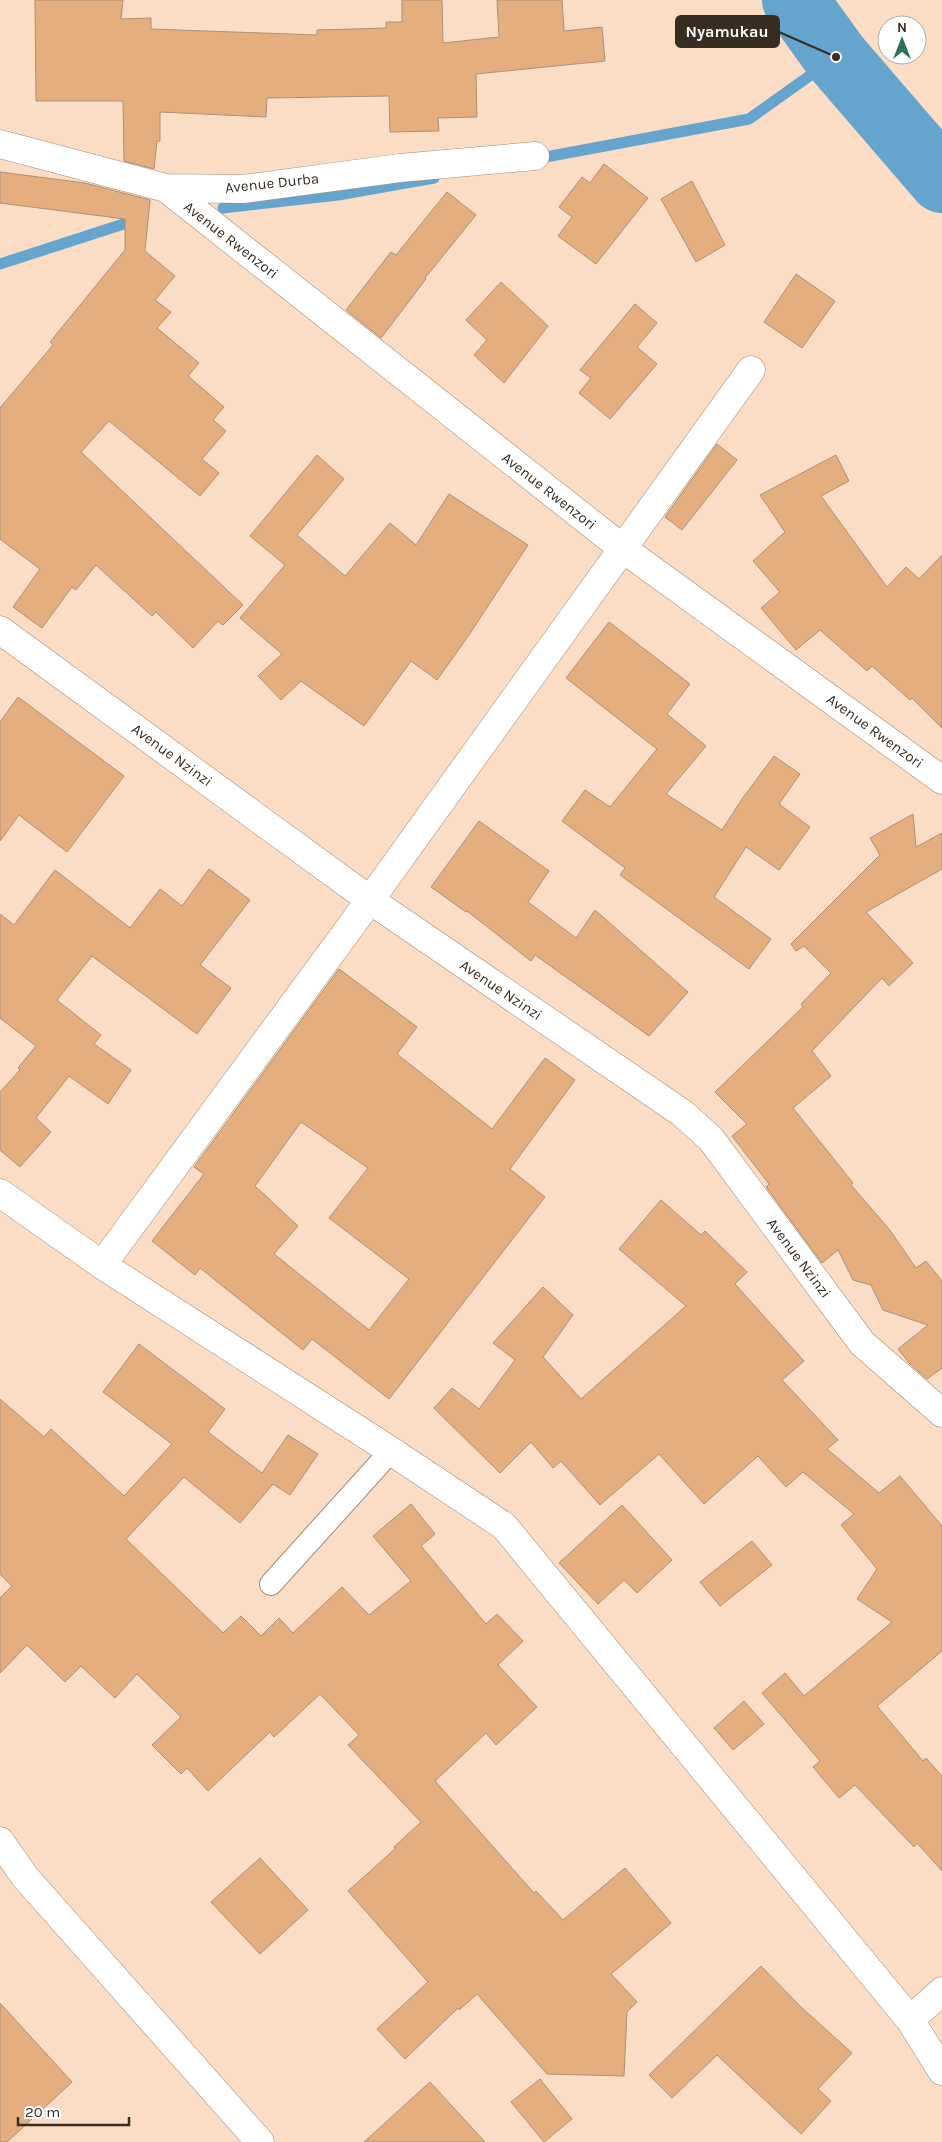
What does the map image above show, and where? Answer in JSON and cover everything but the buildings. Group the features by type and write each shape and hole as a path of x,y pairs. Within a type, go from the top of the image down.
{"street":[{"name":"Avenue Durba","path":"0,144 166,188 243,189 400,168 535,156"},
{"name":"Avenue Rwenzori","path":"166,188 622,548 942,780"},
{"path":"102,1265 370,900 751,370"},
{"name":"Avenue Nzinzi","path":"0,630 370,900 682,1113 710,1138 862,1343 942,1414"},
{"path":"0,1193 102,1265 391,1450 504,1526 910,2020 942,2071"},
{"path":"0,1841 25,1876 260,2142"},
{"path":"910,2020 942,1991"}],"lane":[{"path":"271,1584 391,1450"}],"waterway":[{"path":"795,0 836,57 942,180"},
{"path":"535,159 749,119 836,57"},
{"path":"223,208 338,195 434,178"},
{"path":"0,264 139,219"}],"place":[{"name":"Nyamukau","path":"836,57"}]}
